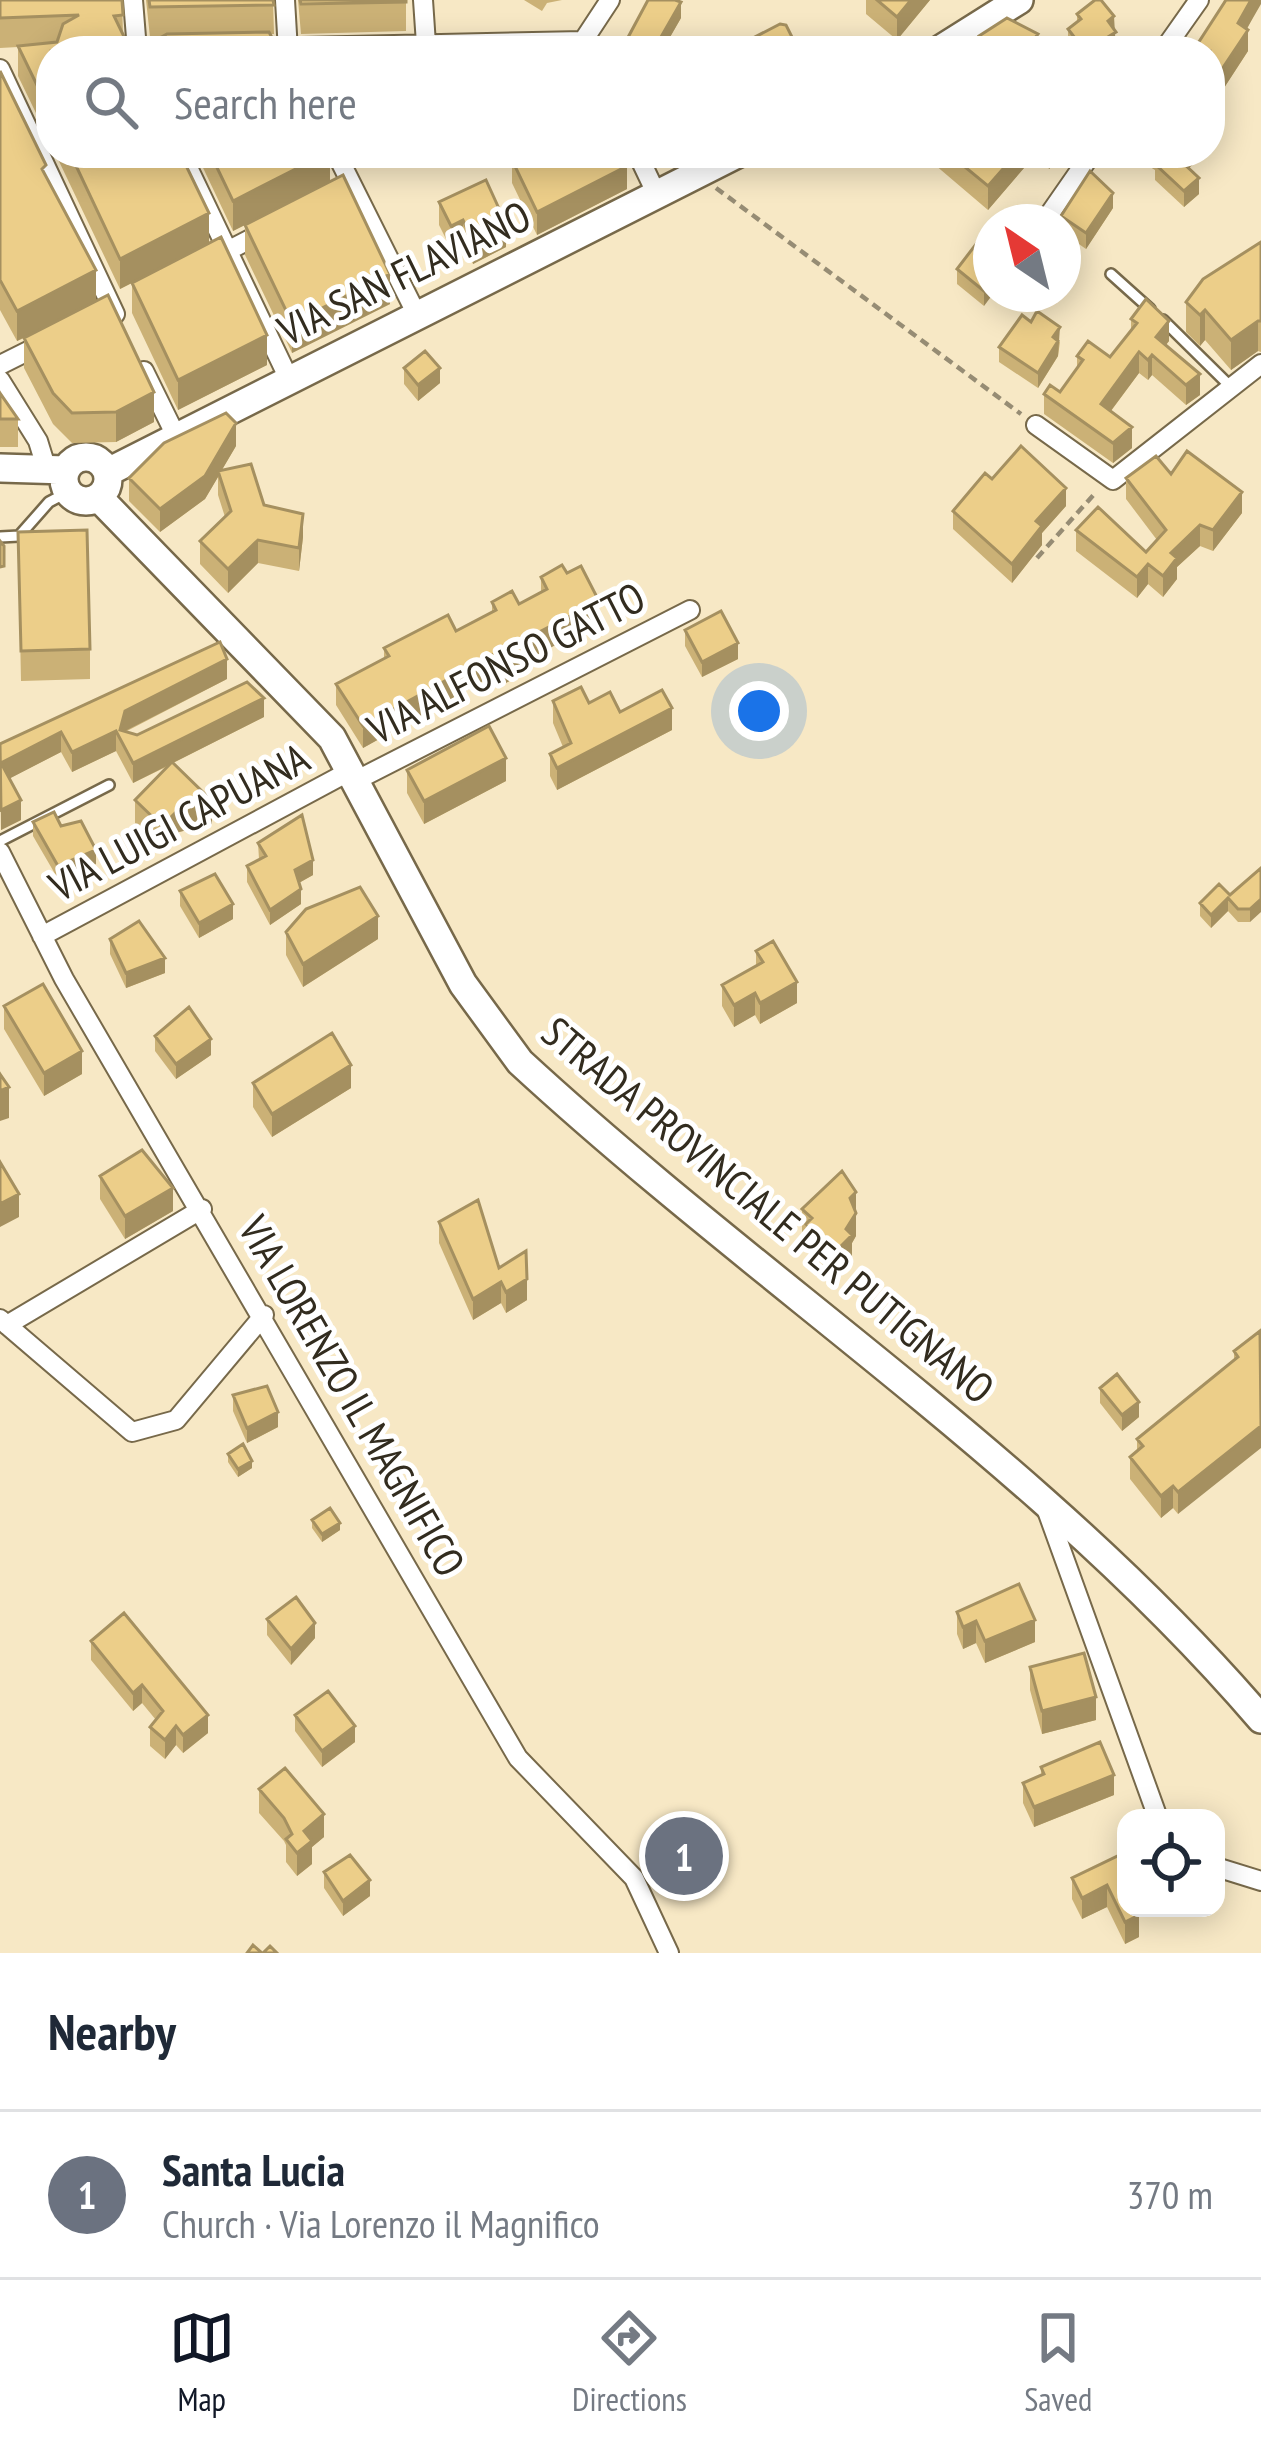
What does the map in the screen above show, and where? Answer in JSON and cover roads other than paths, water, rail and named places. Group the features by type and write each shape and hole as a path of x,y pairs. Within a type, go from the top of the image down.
{"street":[{"path":"134,0 136,36"},
{"path":"285,0 287,36"},
{"path":"423,0 425,36"},
{"path":"590,36 610,0"},
{"path":"962,36 1018,0"},
{"path":"1174,36 1199,0"},
{"path":"6,63 36,132"},
{"path":"52,168 123,330"},
{"path":"188,168 288,377"},
{"path":"343,168 416,313"},
{"path":"644,168 657,195"},
{"name":"VIA SAN FLAVIANO","path":"104,485 176,436 288,377 709,168"},
{"path":"1057,204 1082,168"},
{"path":"331,197 351,186"},
{"path":"189,270 290,218"},
{"path":"94,318 132,299"},
{"path":"0,365 56,337"},
{"path":"134,351 176,436"},
{"path":"1036,425 1113,480 1261,364"},
{"path":"0,380 60,476 82,502 104,485 101,462 85,457 60,476 0,467"},
{"name":"STRADA PROVINCIALE PER PUTIGNANO","path":"104,485 259,678 332,738 463,984 520,1062 1042,1498 1185,1630 1261,1718"},
{"name":"VIA ALFONSO GATTO","path":"352,776 690,610"},
{"name":"VIA LUIGI CAPUANA","path":"42,936 352,776"},
{"name":"VIA LORENZO IL MAGNIFICO","path":"3,867 518,1758 634,1878 669,1953"},
{"path":"202,1209 4,1322 131,1432 176,1420 264,1315"},
{"path":"1042,1498 1155,1809"},
{"path":"1225,1870 1261,1881"}],"lane":[{"path":"1111,274 1231,387"},
{"path":"0,537 19,536 50,502 60,476"},
{"path":"0,841 109,785"}],"place":[{"name":"Santa Lucia","path":"684,1856"}]}
